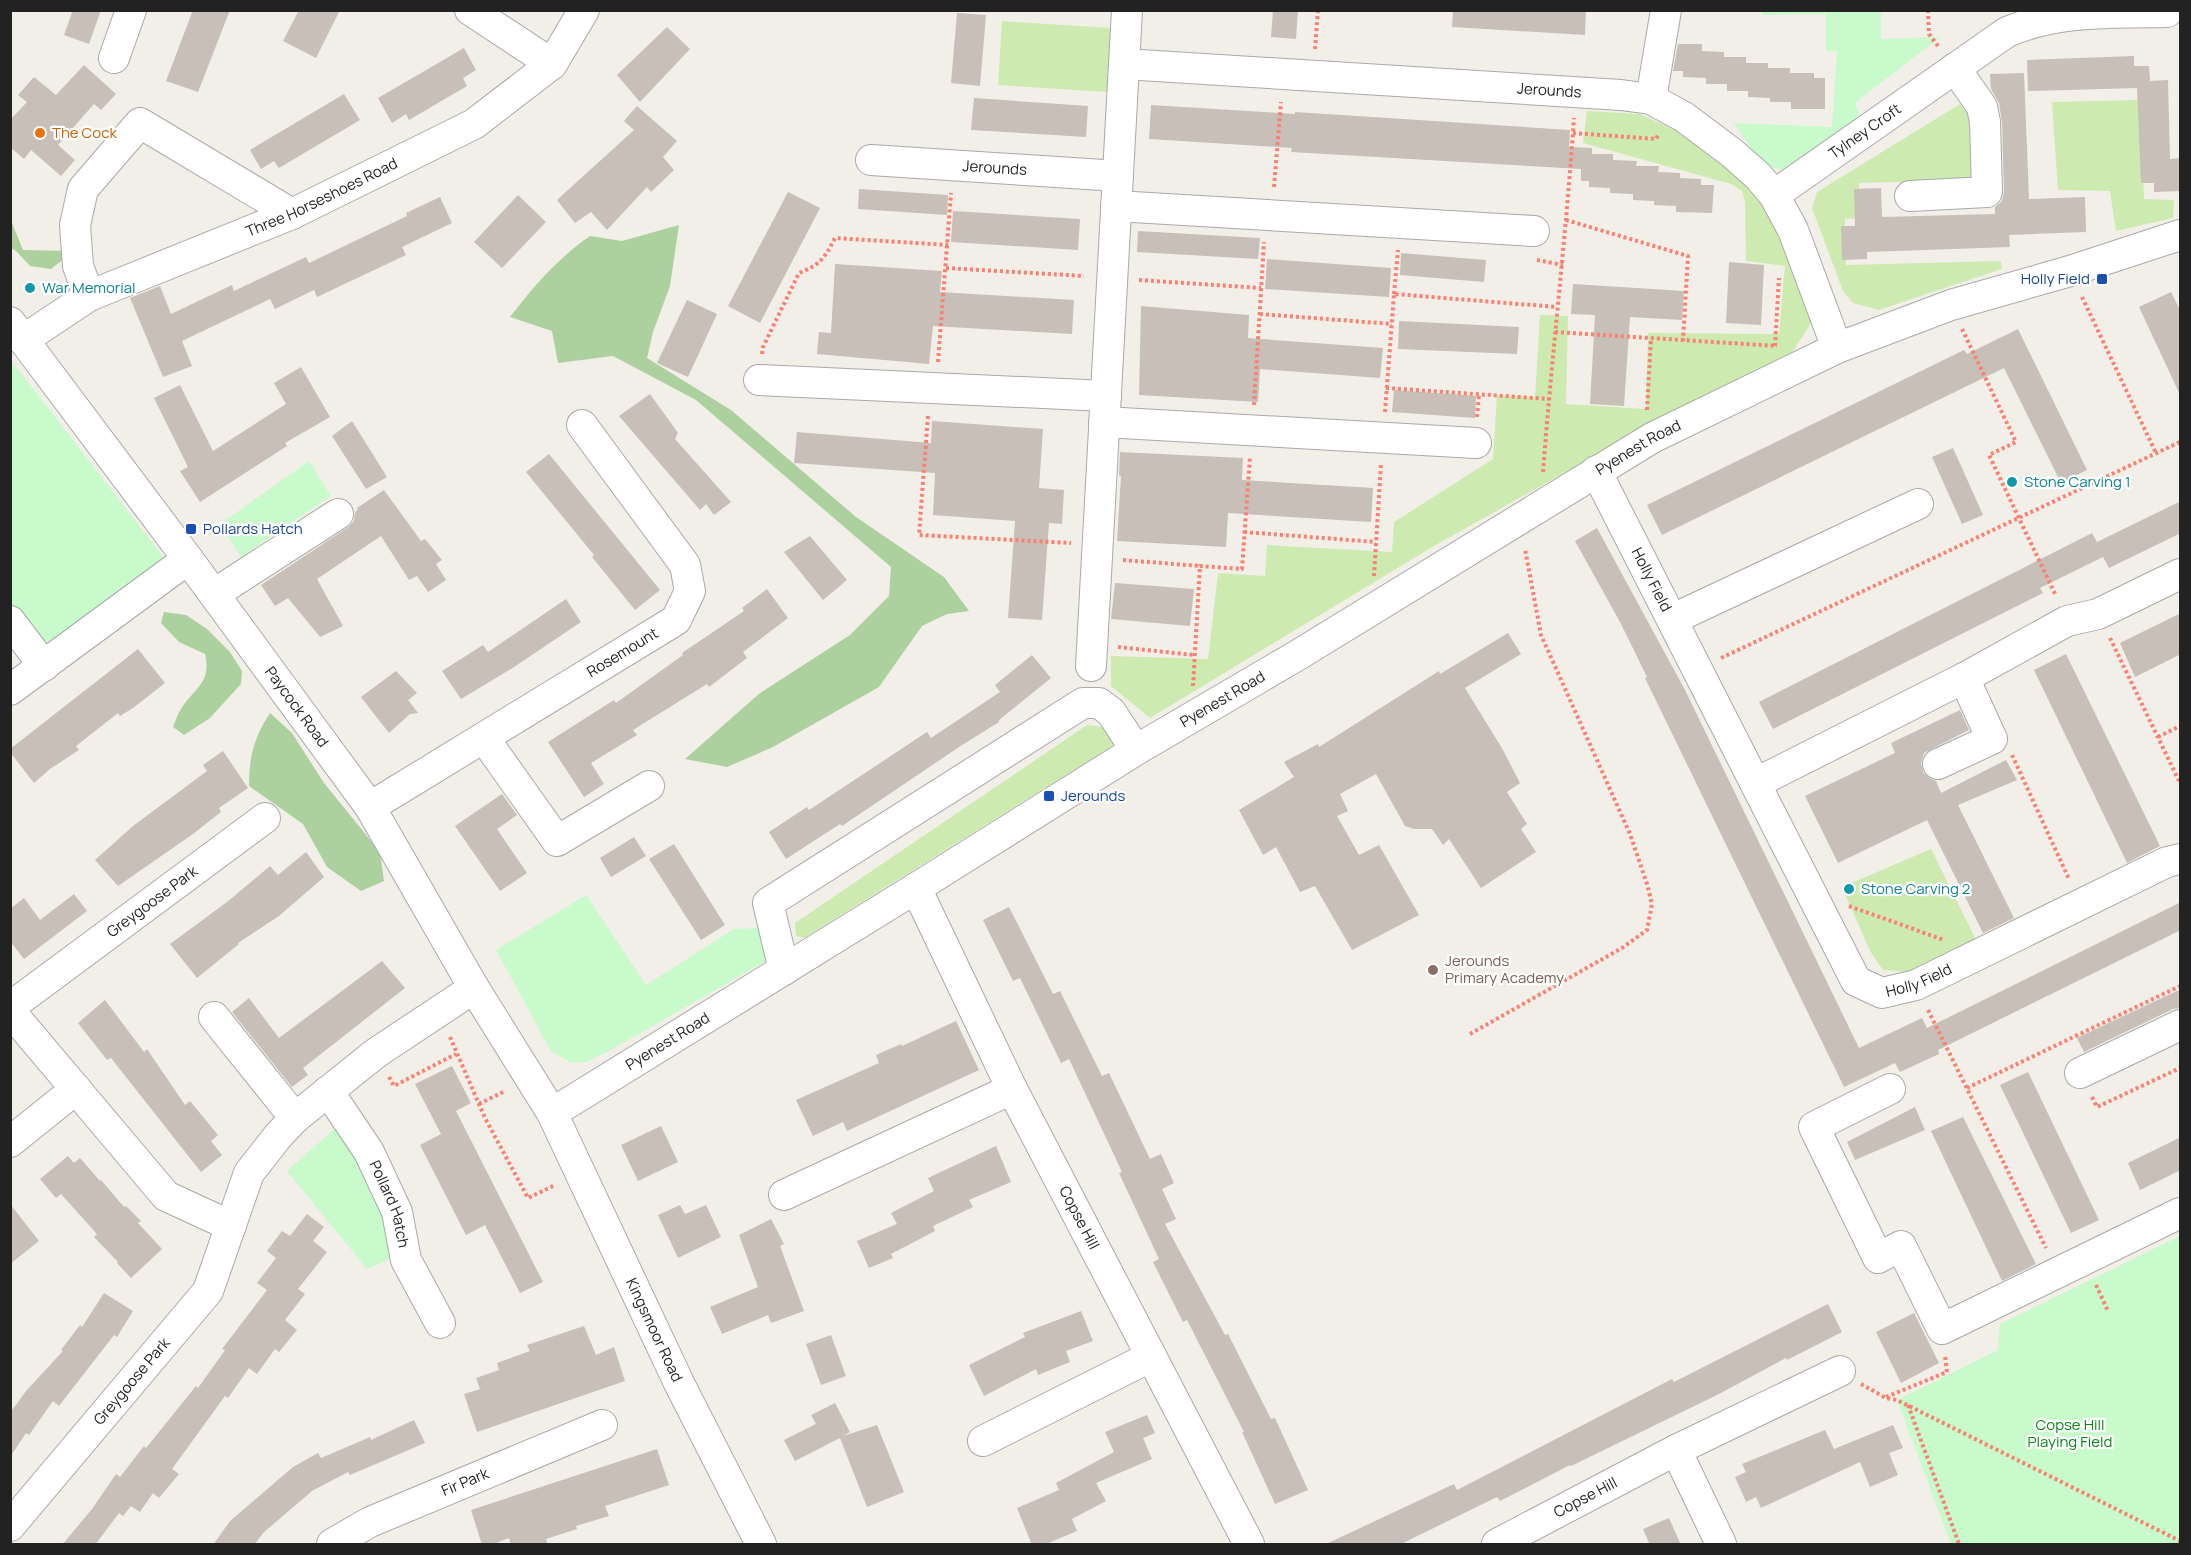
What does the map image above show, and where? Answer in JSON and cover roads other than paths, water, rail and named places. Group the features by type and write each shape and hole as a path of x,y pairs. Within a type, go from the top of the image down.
{"street":[{"path":"114,58 131,10"},
{"path":"470,10 552,64"},
{"name":"Three Horseshoes Road","path":"17,331 89,296 292,214 474,124 552,64 584,10"},
{"path":"1092,656 1127,10"},
{"path":"1660,104 1666,10"},
{"name":"Tylney Croft","path":"1774,195 2007,32 2044,18 2085,12 2167,12"},
{"name":"Jerounds","path":"1124,64 1576,93 1660,104 1684,117 1732,153 1758,176 1774,195 1793,230 1837,348"},
{"path":"1910,196 1987,192 1985,122 1982,107 1955,68"},
{"path":"89,296 78,266 75,225 83,189 140,123 292,214"},
{"name":"Jerounds","path":"871,159 1117,191 1269,215 1534,231"},
{"name":"Pyenest Road","path":"552,1113 1136,750 1652,438 1837,348 1951,305 2070,271 2181,235"},
{"name":"Paycock Road","path":"17,331 370,807 474,988 552,1113"},
{"path":"759,380 1105,409 1253,430 1476,443"},
{"name":"Rosemount","path":"370,807 676,620 690,591 685,565 582,425"},
{"name":"Holly Field","path":"1596,471 1856,981 1882,993 1916,985 2167,862 2181,859"},
{"path":"1673,619 1918,504"},
{"path":"214,594 338,514"},
{"path":"10,690 188,559"},
{"path":"1756,783 1964,678 2067,621 2097,614 2181,574"},
{"path":"10,621 44,666"},
{"path":"1938,764 1992,739 1964,678"},
{"path":"784,970 768,903 1083,703 1099,703 1111,712 1136,750"},
{"path":"484,738 556,841 649,786"},
{"name":"Greygoose Park","path":"231,1226 166,1196 10,1009 265,818"},
{"name":"Copse Hill","path":"916,888 1012,1089 1249,1545"},
{"name":"Greygoose Park","path":"10,1526 208,1291 249,1173 278,1136 295,1118 376,1053 474,988"},
{"path":"214,1017 295,1118"},
{"path":"2080,1073 2181,1025"},
{"path":"10,1142 76,1089"},
{"path":"784,1195 1012,1089"},
{"path":"1890,1089 1814,1127 1878,1258 1901,1246 1942,1329 2181,1213"},
{"name":"Pollard Hatch","path":"328,1091 369,1152 397,1212 406,1260 440,1323"},
{"name":"Kingsmoor Road","path":"552,1113 679,1383 761,1545"},
{"path":"983,1441 1150,1357"},
{"name":"Copse Hill","path":"1497,1545 1676,1450 1840,1371"},
{"name":"Fir Park","path":"332,1545 370,1522 602,1425"},
{"path":"1676,1450 1721,1545"}],"place":[{"name":"The Cock","path":"40,133"},
{"name":"Holly Field","path":"2102,279"},
{"name":"War Memorial","path":"30,288"},
{"name":"Stone Carving 1","path":"2012,482"},
{"name":"Pollards Hatch","path":"191,529"},
{"name":"Jerounds","path":"1049,796"},
{"name":"Stone Carving 2","path":"1849,889"},
{"name":"Jerounds Primary Academy","path":"1433,970"}],"park label":[{"name":"Copse Hill Playing Field","path":"2070,1434"}]}
